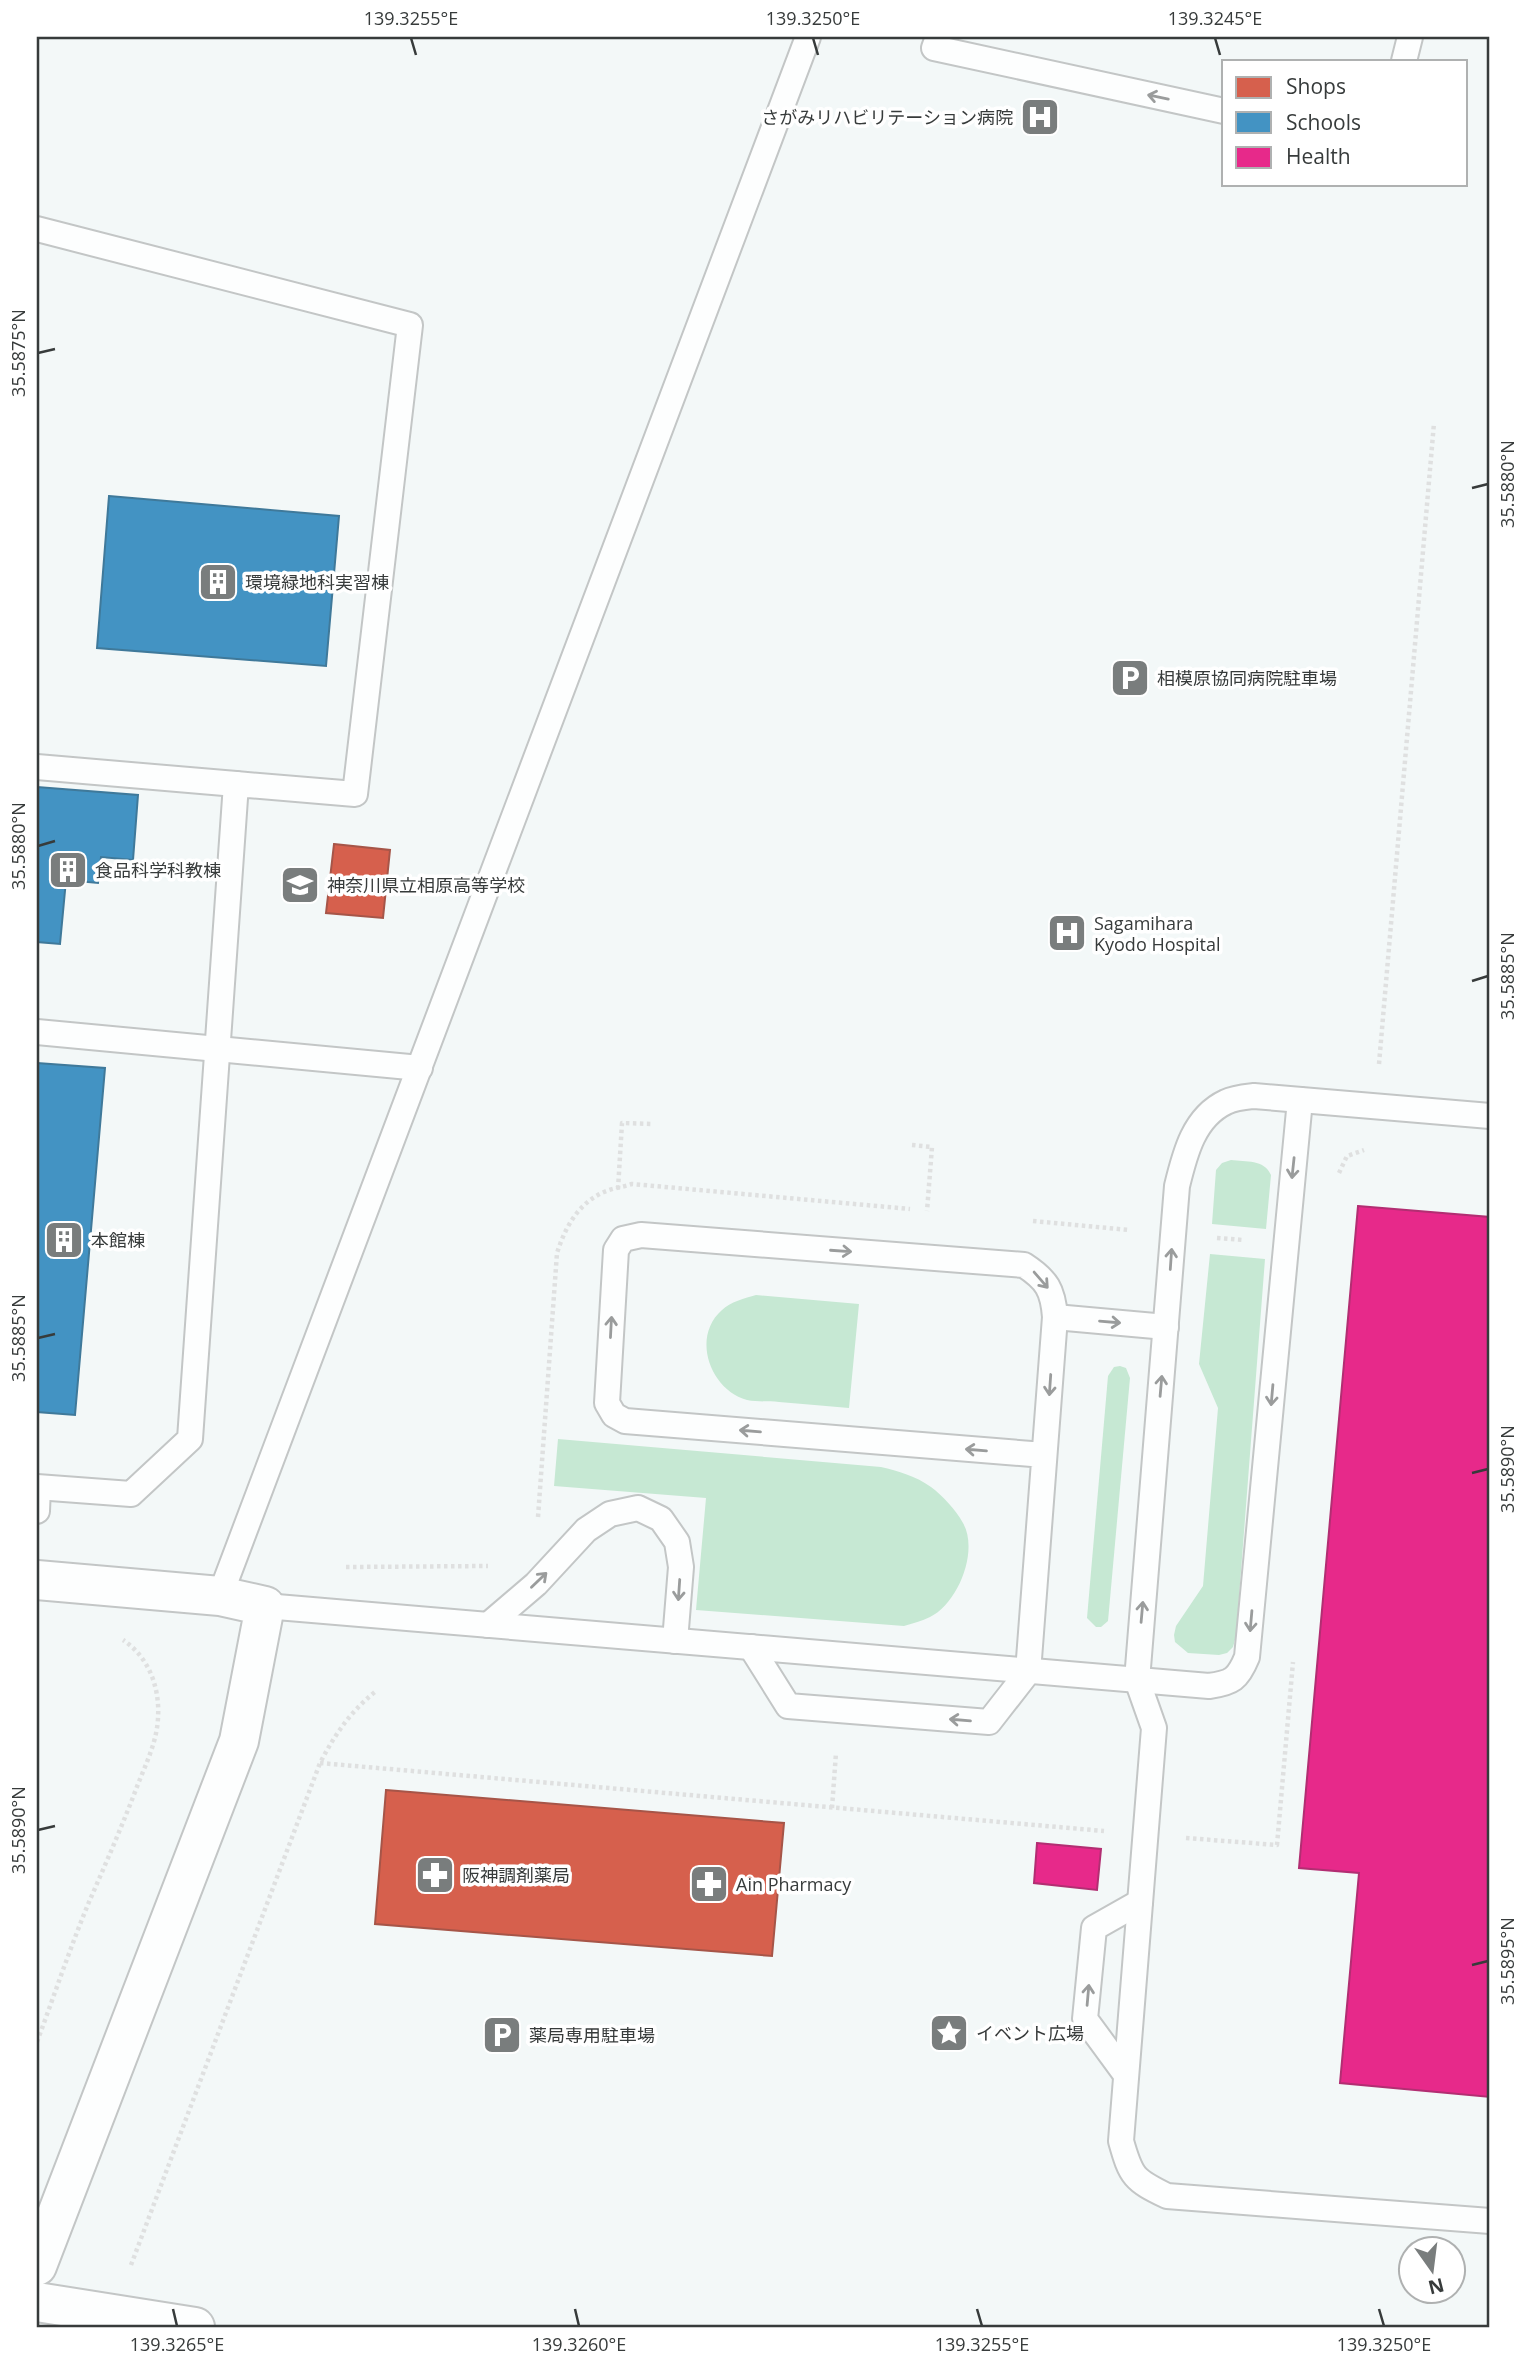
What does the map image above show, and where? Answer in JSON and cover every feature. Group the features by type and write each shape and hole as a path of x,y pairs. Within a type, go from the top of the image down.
{"street":[{"path":"37,1580 220,1596 265,1606 239,1741 37,2266"},
{"path":"37,2302 195,2327"}],"lane":[{"path":"220,1596 808,37"},
{"path":"938,37 934,48 1222,111"},
{"path":"1404,60 1410,37"},
{"path":"37,229 410,325 355,794 37,767"},
{"path":"37,1495 131,1494 190,1439 236,784"},
{"path":"37,1032 421,1068"},
{"path":"1490,1116 1254,1096 1228,1100 1205,1115 1184,1158 1178,1186 1137,1680 1154,1728 1121,2141 1127,2164 1141,2183 1167,2196 1490,2221"},
{"path":"265,1606 1028,1672 1209,1686 1228,1683 1241,1672 1247,1657 1300,1100"},
{"path":"751,1647 788,1706 989,1722 1028,1672 1055,1317 1053,1297 1041,1276 1024,1265 640,1235 623,1239 616,1250 607,1403 614,1415 625,1421 1044,1455"},
{"path":"1055,1317 1166,1326"},
{"path":"488,1625 536,1584 586,1530 610,1514 638,1508 661,1518 677,1542 681,1567 675,1641"},
{"path":"1126,2075 1085,2019 1094,1928 1140,1902"}],"path":[{"path":"1378,1069 1434,423"},
{"path":"618,1189 622,1122 653,1124"},
{"path":"912,1145 932,1147 927,1211"},
{"path":"1336,1178 1347,1156 1372,1147"},
{"path":"1212,1237 1251,1241"},
{"path":"538,1518 540,1485"},
{"path":"341,1567 494,1567"},
{"path":"37,2042 149,1755 158,1720 156,1689 148,1665 133,1646 117,1635"},
{"path":"1179,1837 1277,1845 1294,1651"},
{"path":"128,2273 320,1763 344,1721 376,1691"},
{"path":"832,1808 836,1743"},
{"path":"320,1763 1105,1831"}],"green space":[{"path":"1231,1160 1259,1164 1271,1175 1266,1229 1212,1224 1216,1170 1222,1163"},
{"path":"1210,1254 1265,1259 1236,1636 1233,1647 1227,1653 1219,1655 1188,1653 1175,1642 1174,1635 1176,1626 1203,1586 1218,1408 1199,1364"},
{"path":"756,1295 859,1304 849,1408 747,1400 723,1386 709,1361 708,1334 713,1321 725,1307"},
{"path":"1114,1367 1126,1368 1130,1378 1108,1621 1101,1627 1096,1627 1087,1618 1108,1376"},
{"path":"558,1439 881,1467 900,1472 931,1487 949,1503 960,1518 969,1548 963,1575 957,1588 940,1610 904,1626 696,1610 706,1498 554,1486"}],"building: Shops":[{"path":"334,844 390,850 383,918 326,913"},
{"path":"386,1790 784,1823 772,1956 375,1924"}],"building: Schools":[{"name":"環境緑地科実習棟","path":"109,496 339,516 326,666 97,648"},
{"name":"食品科学科教棟","path":"37,787 138,795 133,860 101,857 98,883 66,880 60,944 37,942"},
{"name":"本館棟","path":"37,1063 105,1068 75,1415 37,1412"}],"building: Health":[{"path":"1358,1206 1490,1217 1490,2097 1340,2083 1359,1873 1299,1868"},
{"path":"1037,1843 1101,1849 1097,1890 1034,1883"}],"place":[{"name":"さがみリハビリテーション病院","path":"1040,117"},
{"name":"環境緑地科実習棟","path":"218,582"},
{"name":"相模原協同病院駐車場","path":"1130,678"},
{"name":"食品科学科教棟","path":"68,870"},
{"name":"神奈川県立相原高等学校","path":"300,885"},
{"name":"Sagamihara Kyodo Hospital","path":"1067,933"},
{"name":"本館棟","path":"64,1240"},
{"name":"阪神調剤薬局","path":"435,1875"},
{"name":"Ain Pharmacy","path":"709,1884"},
{"name":"イベント広場","path":"949,2033"},
{"name":"薬局専用駐車場","path":"502,2035"}]}
